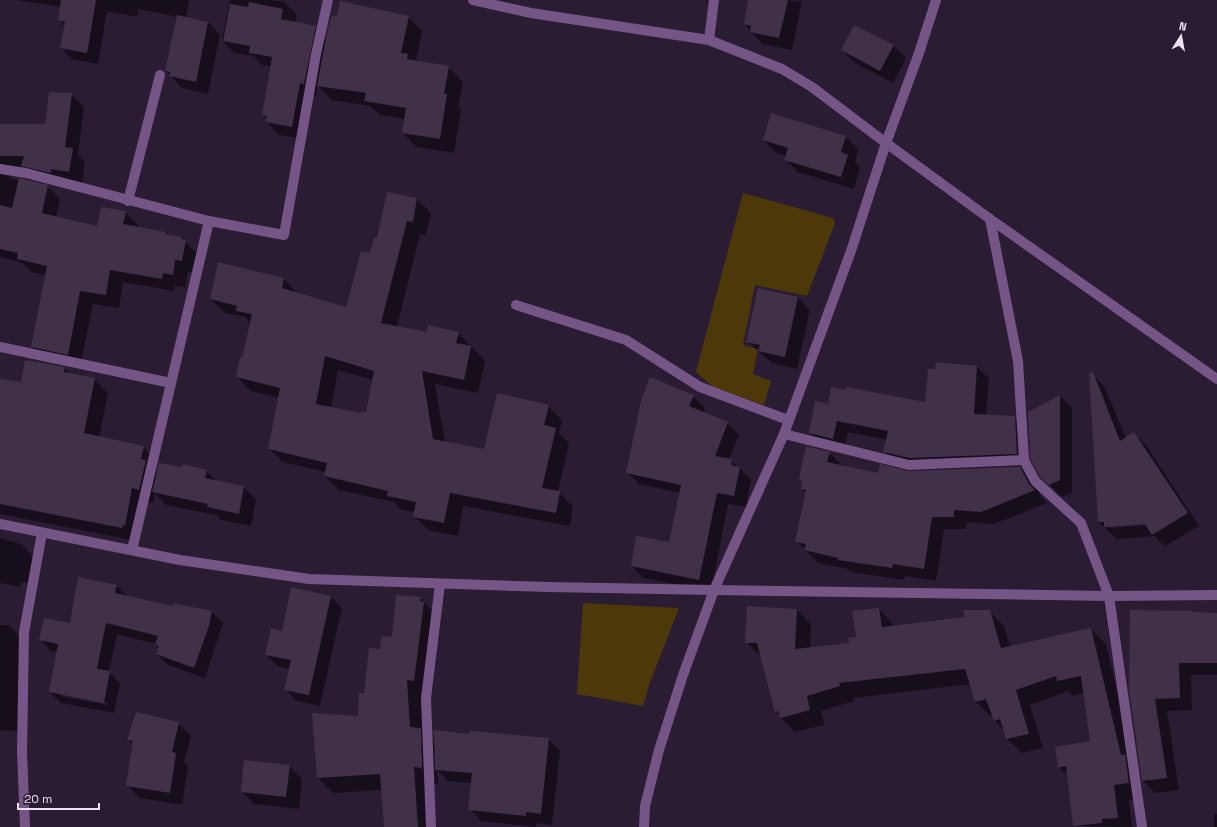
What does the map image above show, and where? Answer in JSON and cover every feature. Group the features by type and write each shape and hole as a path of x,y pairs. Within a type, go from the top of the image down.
{"street":[{"path":"0,169 26,173 128,201 209,221 284,235 314,62 328,0"},
{"path":"473,0 531,13 709,40 782,68 812,87 990,219 1217,380"},
{"path":"709,40 714,0"},
{"path":"644,827 645,806 659,750 714,590 784,434 851,251 886,143 919,53 936,0"},
{"path":"128,201 160,75"},
{"path":"990,219 1018,362 1024,460 1035,481 1081,523 1109,596 1142,827"},
{"path":"132,550 209,221"},
{"path":"516,305 626,340 700,387 788,420"},
{"path":"0,347 171,383"},
{"path":"784,434 909,465 1024,460"},
{"path":"0,524 180,560 310,579 440,584 714,590 1109,596 1217,595"},
{"path":"25,827 22,752 24,632 42,533"},
{"path":"431,827 426,698 440,584"}],"shaded area":[{"path":"743,193 833,218 835,223 807,296 755,285 743,345 758,349 753,374 771,381 764,405 713,387 696,372"},
{"path":"583,603 679,608 649,685 643,706 577,694"}],"building":[{"path":"61,0 96,0 87,53 60,48 65,22 58,20"},
{"path":"748,0 788,0 779,38 750,32 751,26 744,24"},
{"path":"340,1 409,16 401,53 408,54 407,59 449,66 444,94 447,94 440,139 402,133 406,108 364,101 366,93 317,86 328,28 332,15 337,16"},
{"path":"249,2 283,9 281,19 316,26 304,84 300,83 292,127 266,122 267,116 262,115 272,57 249,53 250,46 223,41 230,4 248,7"},
{"path":"177,15 208,22 196,82 169,76 170,72 165,71"},
{"path":"854,25 894,45 880,71 841,50"},
{"path":"49,92 72,93 65,147 73,148 69,172 51,169 51,173 21,166 24,156 0,156 0,124 45,124"},
{"path":"771,113 846,136 841,152 848,155 841,177 784,160 788,148 763,140"},
{"path":"19,178 48,185 42,213 97,226 101,207 126,211 123,224 166,232 166,234 182,237 181,239 186,240 182,261 175,260 173,275 163,273 162,279 110,270 106,295 80,291 68,355 31,347 47,266 17,259 18,253 0,249 0,205 12,208"},
{"path":"387,192 417,198 413,222 407,221 381,323 427,332 428,325 459,332 456,343 471,346 464,380 422,371 433,439 484,449 497,393 549,405 544,425 556,428 542,488 560,491 556,513 450,493 444,523 413,517 416,502 387,496 388,491 324,476 327,463 268,449 280,388 236,377 252,314 236,311 237,306 210,299 218,262 284,278 282,288 346,307 361,251 370,253 374,238 377,238","holes":["325,356 374,371 366,412 362,411 361,413 316,404"]},
{"path":"758,288 798,297 785,357 758,351 760,345 746,342"},
{"path":"25,360 65,367 64,372 95,378 84,433 144,446 141,459 146,460 139,490 132,488 125,526 123,525 122,528 0,504 0,379 21,382"},
{"path":"936,362 977,366 974,414 1015,416 1017,454 910,458 883,452 888,431 837,421 833,439 809,433 815,401 828,404 831,387 845,390 846,387 925,402 928,369 935,369"},
{"path":"1093,372 1120,441 1134,432 1188,513 1152,535 1145,524 1104,527 1104,522 1098,522 1089,373"},
{"path":"650,377 694,395 689,406 728,422 715,456 732,459 731,465 740,467 734,496 717,493 699,580 631,566 636,536 669,542 681,485 626,473 641,401"},
{"path":"1060,395 1060,480 1049,485 1040,477 1030,458 1028,412"},
{"path":"806,446 830,452 827,462 878,473 880,464 909,471 1020,467 1029,484 1035,490 981,512 954,510 954,517 932,517 924,569 893,564 892,568 838,560 838,558 804,550 806,544 795,542 806,490 801,489 802,481 799,480"},
{"path":"159,463 182,467 183,464 207,470 205,478 244,486 239,514 207,507 208,504 152,492"},
{"path":"78,577 117,585 115,593 173,606 173,603 212,611 209,626 194,668 156,654 159,646 155,644 158,636 106,623 97,669 110,671 104,703 49,692 58,644 39,640 44,618 70,623"},
{"path":"291,587 331,596 309,695 284,690 291,660 265,655 271,628 282,631"},
{"path":"396,595 421,597 420,601 424,602 414,681 407,680 410,727 421,728 422,768 414,767 418,827 384,827 380,774 317,778 312,713 358,716 359,693 364,693 369,648 380,649 381,636 392,637"},
{"path":"747,606 797,609 795,649 849,643 848,638 856,637 852,611 879,608 882,627 965,617 963,610 990,610 1001,648 1091,628 1121,755 1125,754 1129,783 1114,785 1118,818 1102,819 1102,823 1073,826 1066,766 1058,768 1055,747 1090,741 1081,676 1057,681 1056,676 1016,690 1029,734 1006,739 1000,719 994,721 986,699 975,702 965,669 839,683 840,686 807,696 810,710 780,718 778,711 775,712 757,643 745,643"},
{"path":"1130,610 1217,613 1217,663 1179,663 1180,698 1155,699 1167,778 1142,781 1129,690"},
{"path":"136,712 179,722 172,752 176,753 170,793 126,786 133,741 127,740"},
{"path":"434,730 469,734 470,731 549,738 541,814 526,812 526,816 468,810 472,773 435,770"},
{"path":"244,760 290,765 286,797 241,792"}]}
